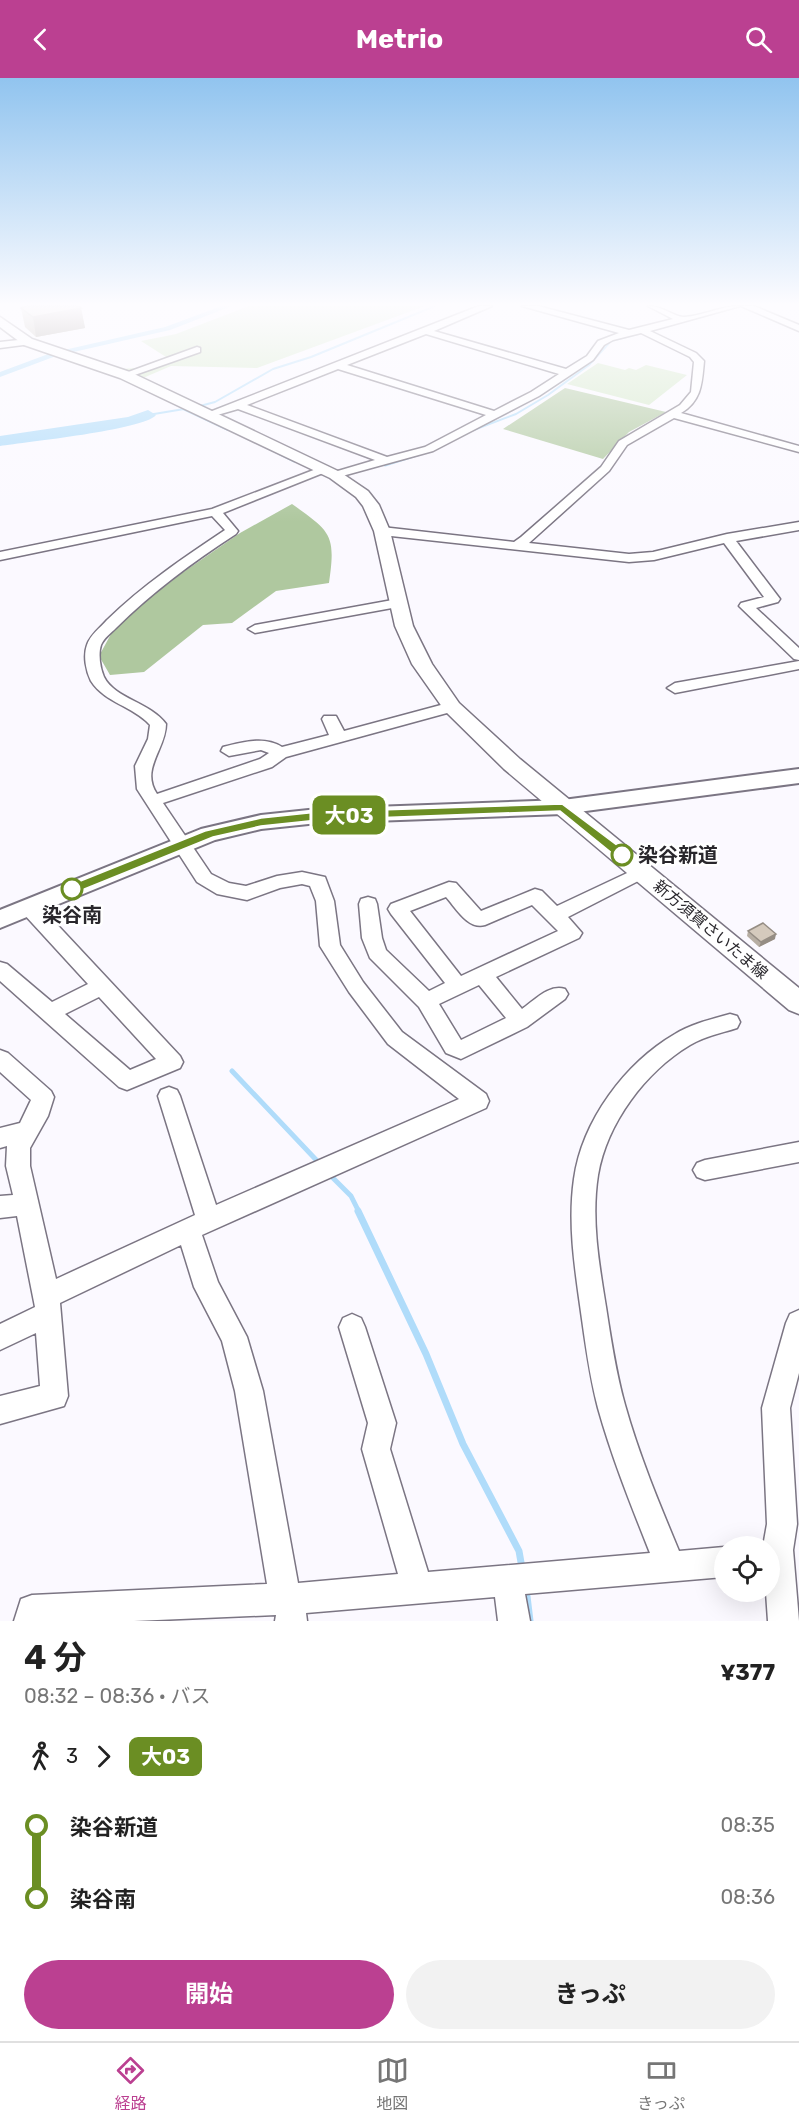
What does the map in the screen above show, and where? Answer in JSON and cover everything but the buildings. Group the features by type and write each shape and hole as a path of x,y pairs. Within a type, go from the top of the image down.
{"main road":[{"name":"新方須賀さいたま線","path":"131,378 330,472 362,494 371,505 382,531 404,626 422,664 452,706 494,749 799,1003"}],"street":[{"path":"207,415 309,378"},
{"path":"378,378 495,415"},
{"path":"0,556 215,512 330,472 387,461 429,449 535,394 560,378"},
{"path":"515,546 526,540 605,469 623,442 684,406 696,392 697,378"},
{"path":"238,405 387,461"},
{"path":"673,414 799,449"},
{"path":"0,1337 48,1305 199,1226 478,1101 395,1038 356,987 330,946 325,901 318,882 302,878 277,882 247,893 224,889 204,878 145,789 141,776 142,762 156,738 159,730 158,724 153,717 103,687 94,669 92,657 94,646 122,613 162,577 232,531 215,512"},
{"path":"382,531 636,558 665,554 728,538 799,526"},
{"path":"728,538 773,598 746,606 799,656"},
{"path":"255,629 398,603"},
{"path":"675,688 799,665"},
{"path":"153,801 266,763 280,753 452,706"},
{"path":"330,719 338,736"},
{"path":"229,751 267,745 280,753"},
{"path":"0,919 181,845 236,827 286,819 562,807 799,776"},
{"path":"556,915 642,872"},
{"path":"426,1001 572,933 535,896 478,920 449,888 398,909 458,986"},
{"path":"368,904 372,938 377,954 426,1001 454,1047 461,1050 520,1021 558,994"},
{"path":"0,969 127,1081 172,1062 29,907"},
{"path":"483,975 520,1021"},
{"path":"49,1012 102,986"},
{"path":"670,1566 618,1428 606,1382 585,1259 583,1212 586,1174 597,1141 610,1116 640,1073 662,1053 684,1038 730,1022"},
{"path":"0,1059 44,1097 37,1116 18,1146 18,1166 48,1305 54,1396 0,1410"},
{"path":"169,1096 199,1226 207,1287 234,1337 249,1391 288,1610"},
{"path":"0,1138 26,1131"},
{"path":"705,1170 799,1152"},
{"path":"0,1207 27,1204"},
{"path":"784,1621 776,1408 799,1323"},
{"path":"352,1327 382,1422 376,1449 417,1587"},
{"path":"30,1621 32,1610 288,1610 417,1587 714,1563"},
{"path":"508,1579 514,1621"}],"green space":[{"path":"576,378 683,378 649,405 567,384"},
{"path":"565,388 666,412 629,432 603,459 503,429"},
{"path":"292,504 323,528 328,536 332,554 329,583 276,591 232,623 203,625 144,672 110,675 99,656 117,623 182,573 240,533"}],"waterway":[{"path":"196,407 215,402 257,378"},
{"path":"471,431 516,414 571,378"},
{"path":"148,415 183,409"},
{"path":"183,409 228,430"},
{"path":"0,441 131,421 148,415"},
{"path":"263,446 284,456"},
{"path":"415,456 425,453"},
{"path":"280,454 284,456"},
{"path":"385,465 420,454"},
{"path":"284,456 294,461"},
{"path":"232,1071 321,1165"},
{"path":"329,1174 351,1196 359,1212"},
{"path":"358,1211 426,1354 463,1444 519,1551 522,1568"},
{"path":"526,1588 530,1621"}],"bus line":[{"name":"大03","path":"72,889 209,834 261,822 318,816 562,807 622,855"}],"place":[{"name":"染谷新道","path":"622,855"},
{"name":"染谷南","path":"72,889"}]}
